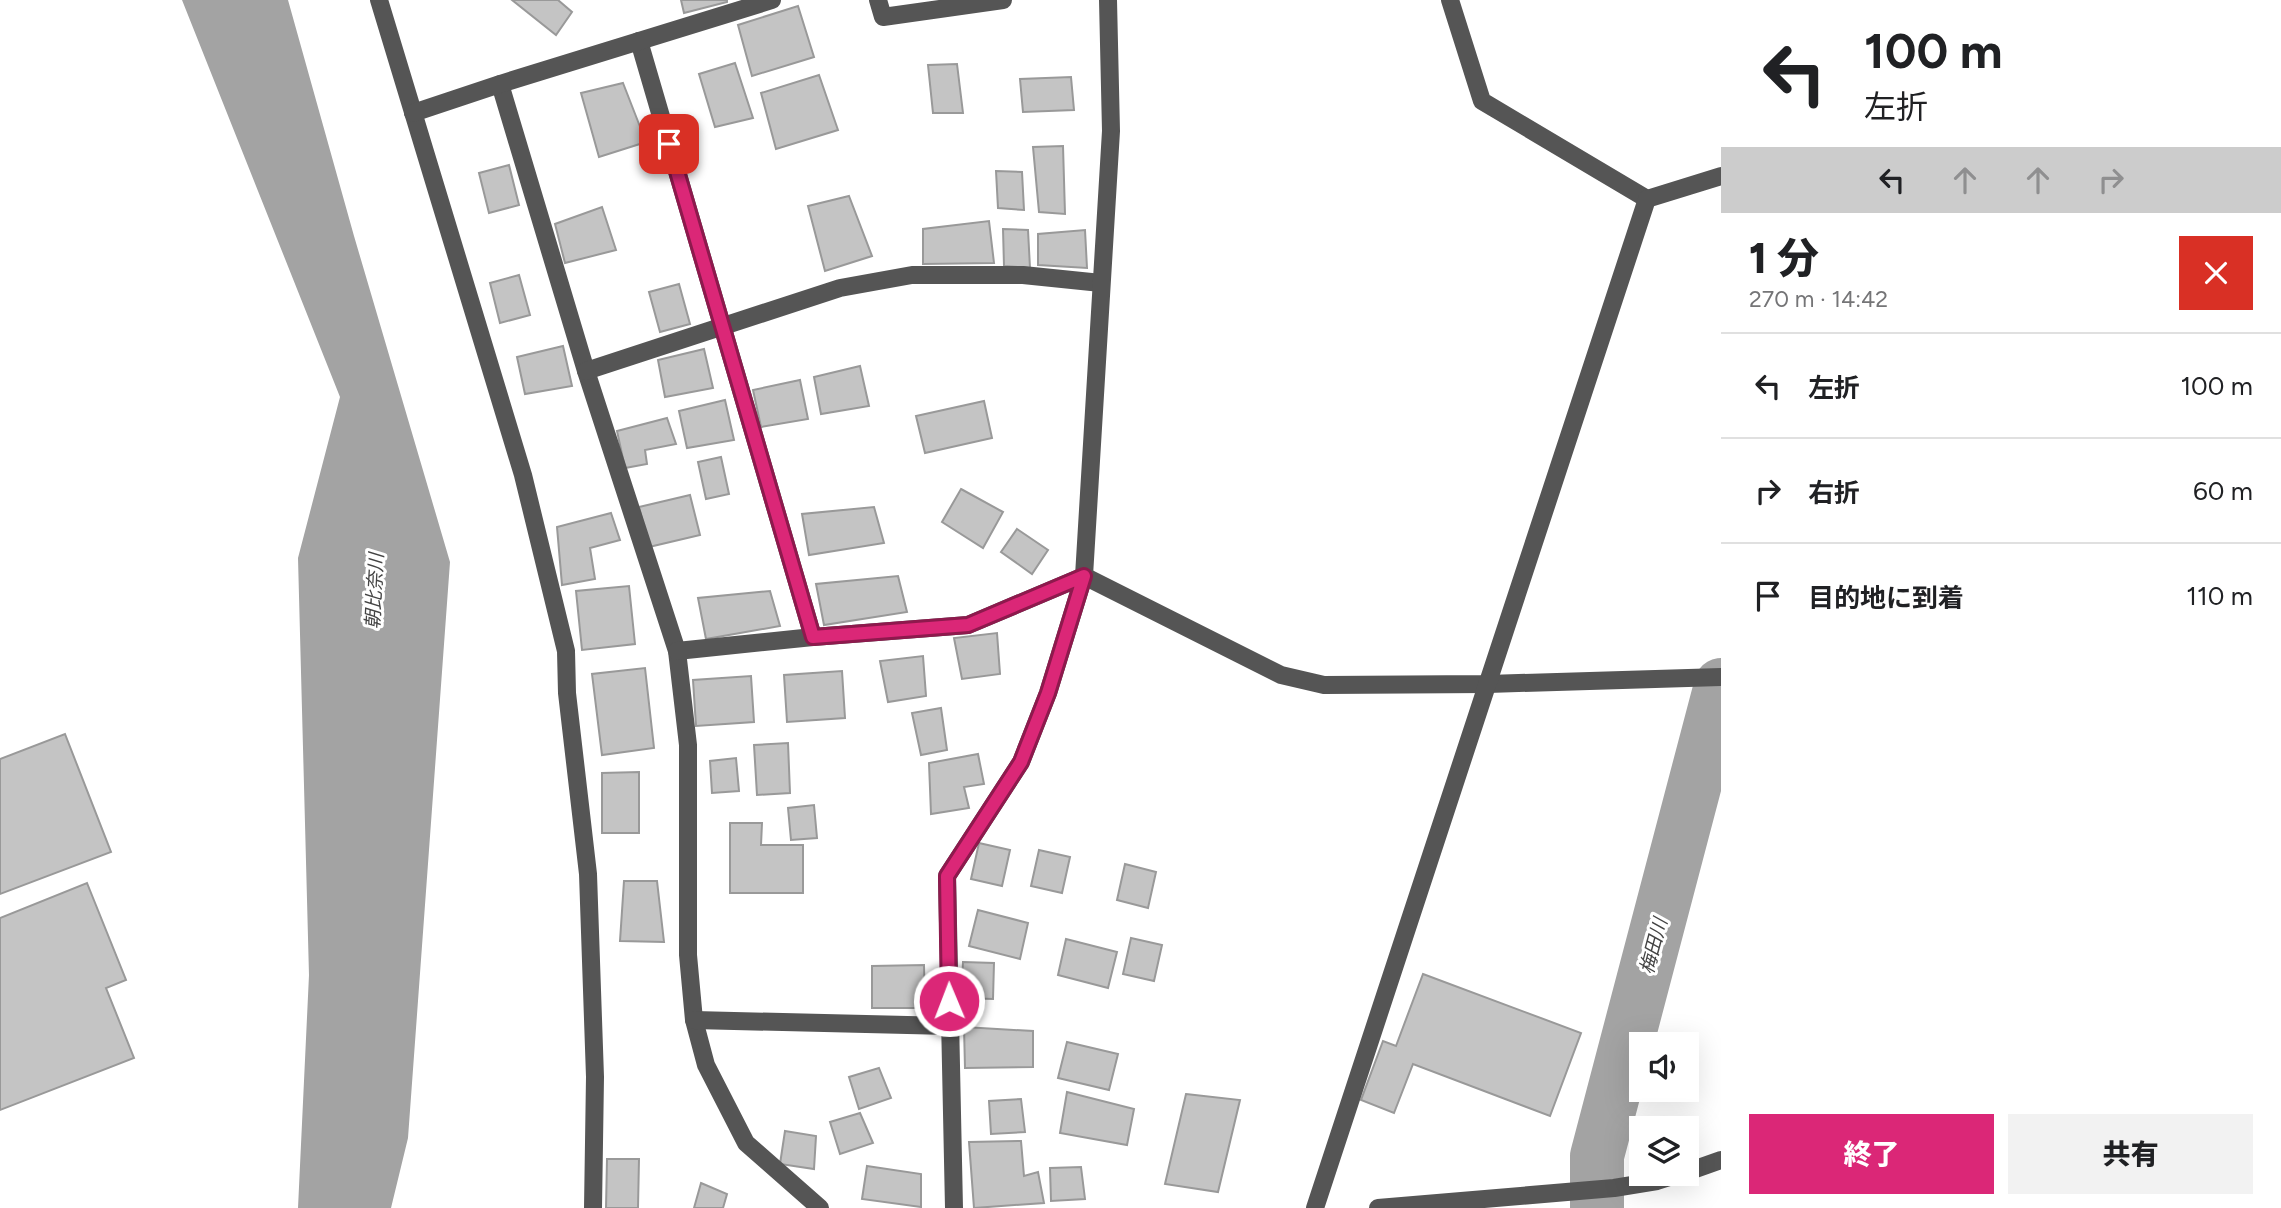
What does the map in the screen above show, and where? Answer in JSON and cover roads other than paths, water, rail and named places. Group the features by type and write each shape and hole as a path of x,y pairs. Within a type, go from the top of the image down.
{"street":[{"path":"379,0 523,475 566,651 567,693 588,874 596,1077 593,1208"},
{"path":"413,113 772,0"},
{"path":"878,0 883,17 999,0"},
{"path":"954,1208 947,876 1021,762 1048,693 1084,576 1111,131 1108,0"},
{"path":"1450,0 1482,101 1647,199 1721,176"},
{"path":"639,41 813,637"},
{"path":"500,84 586,371 677,651 688,745 688,955 694,1020 706,1065 746,1143 820,1208"},
{"path":"1315,1208 1647,199"},
{"path":"586,371 840,288 912,275 1023,275 1101,283"},
{"path":"677,651 968,625 1084,576 1281,675 1324,685 1488,684 1721,677"},
{"path":"694,1020 949,1026"},
{"path":"1699,1167 1721,1160"},
{"path":"1378,1208 1629,1186"}],"water":[{"name":"朝比奈川","path":"182,0 288,0 450,562 408,1138 391,1208 298,1208 309,975 298,558 340,397"}],"waterway":[{"name":"梅田川","path":"1597,1208 1597,1156 1721,685"}]}
